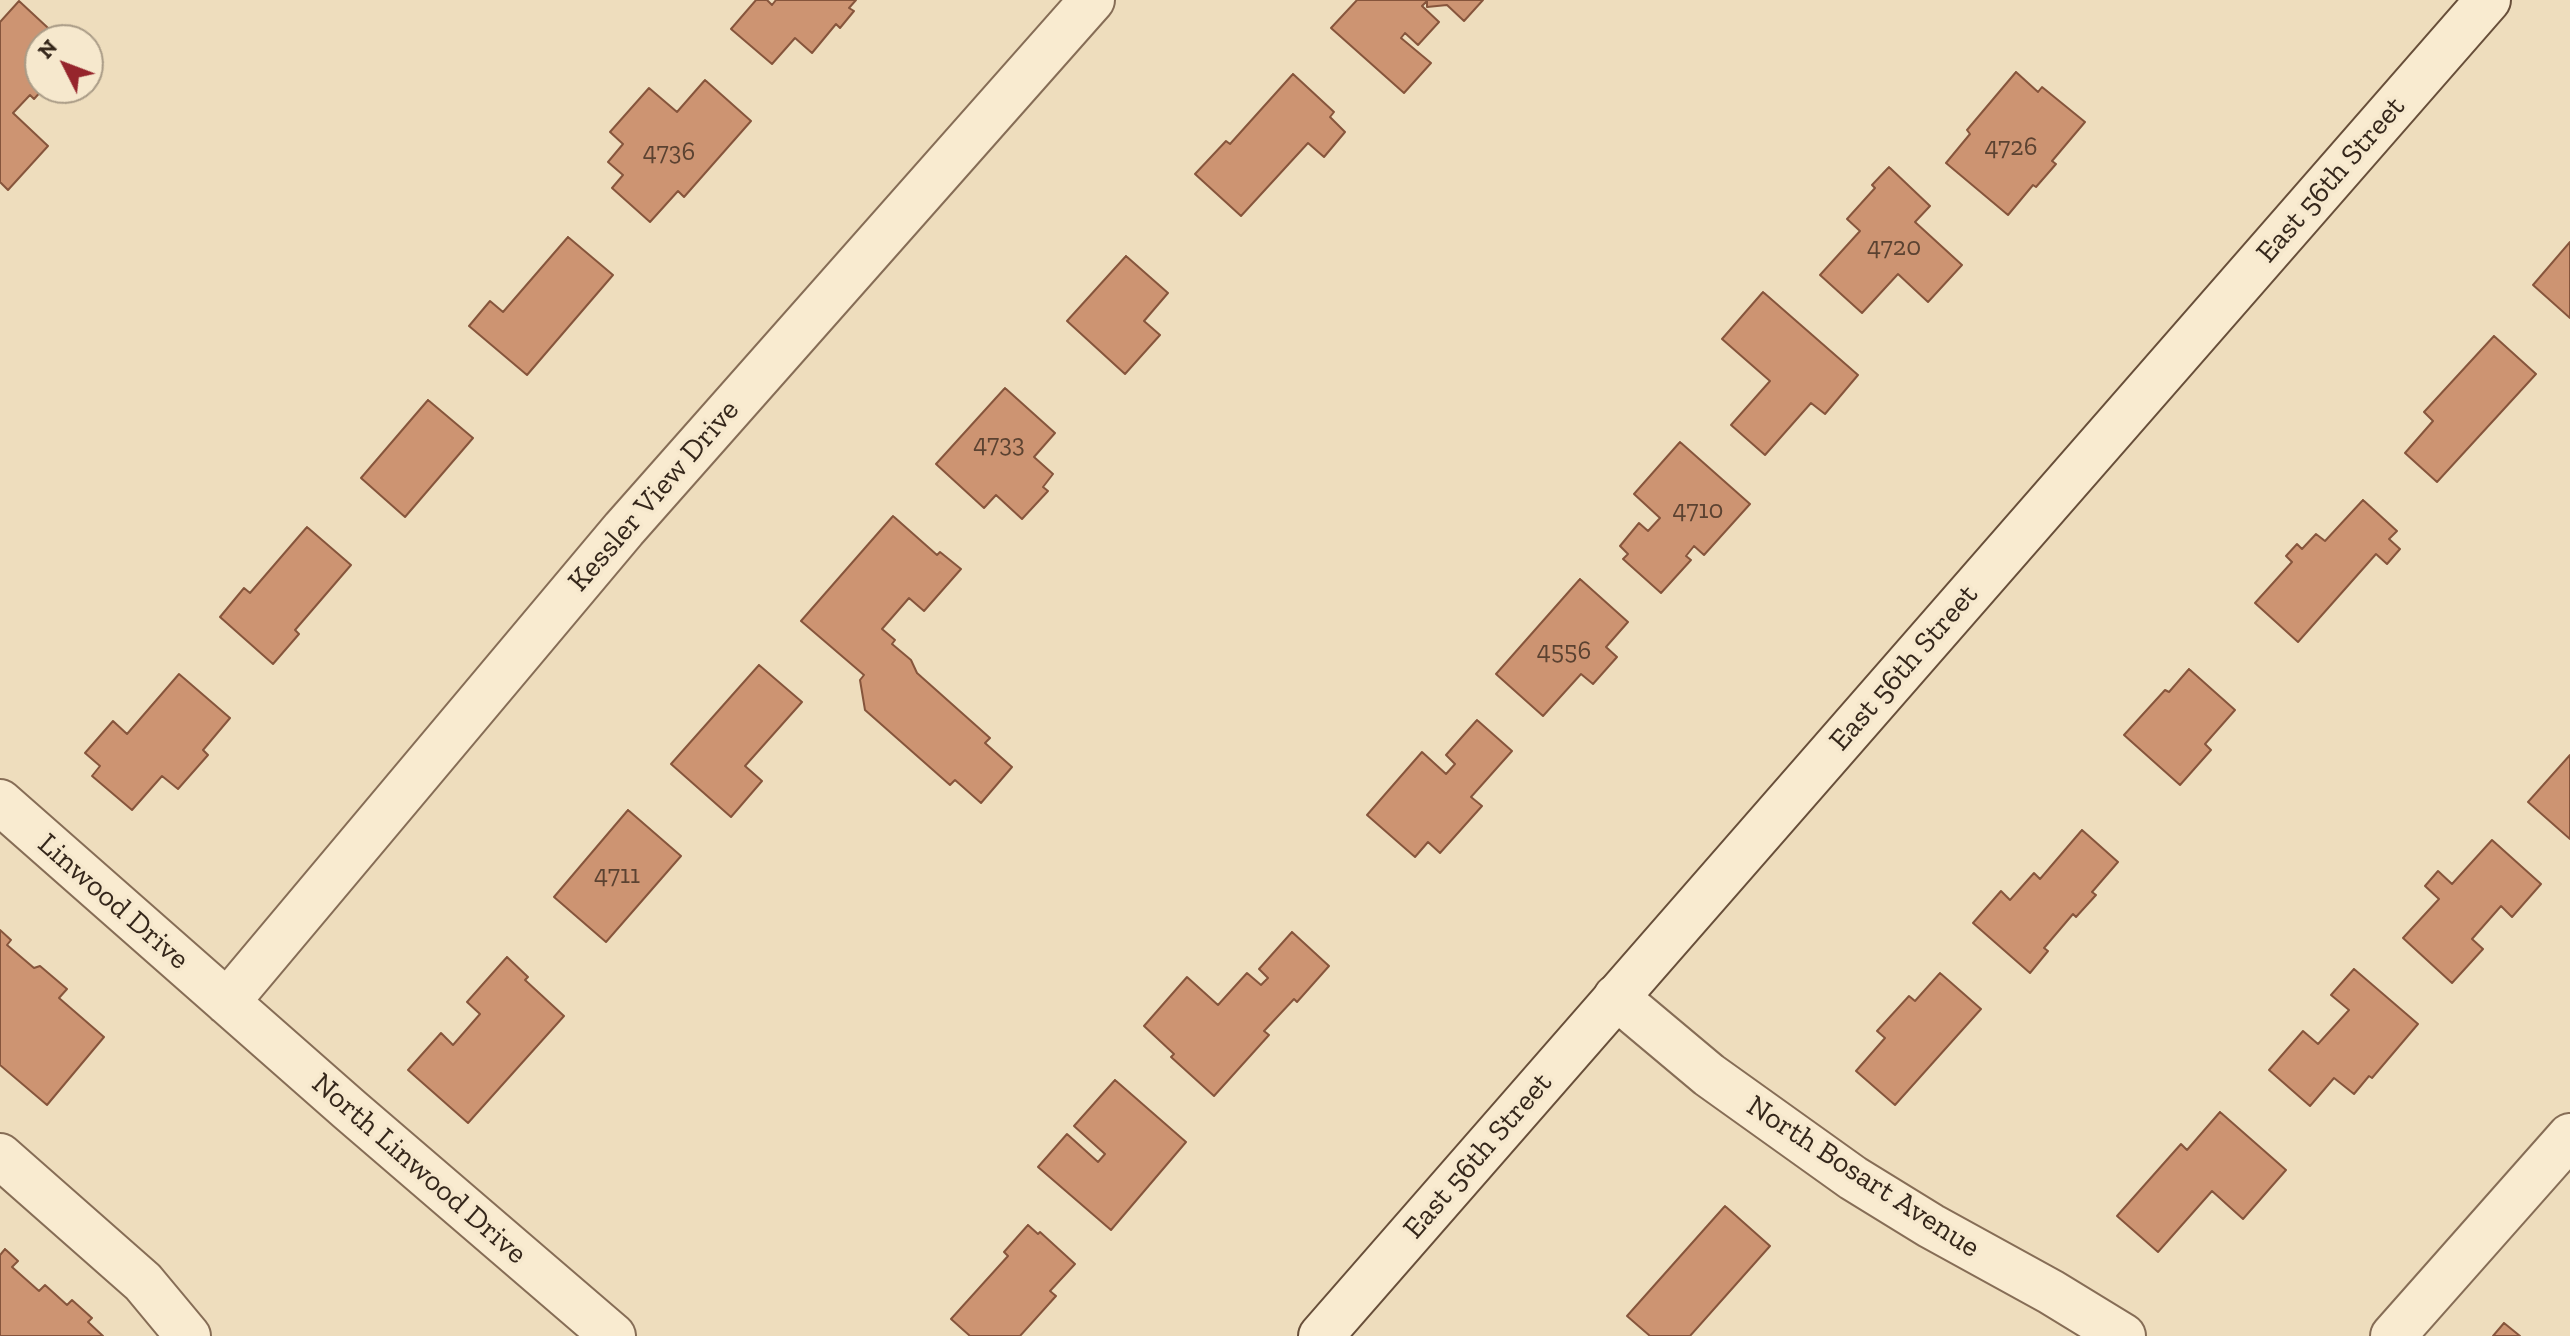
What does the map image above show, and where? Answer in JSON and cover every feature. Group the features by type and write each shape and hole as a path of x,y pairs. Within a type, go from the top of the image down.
{"street":[{"name":"Kessler View Drive","path":"227,1002 624,529 1092,0"},
{"name":"East 56th Street","path":"1321,1336 2488,0"},
{"name":"Linwood Drive","path":"0,802 227,1002"},
{"name":"North Bosart Avenue","path":"1616,997 1709,1075 1853,1178 2123,1336"},
{"name":"North Linwood Drive","path":"227,1002 613,1336"},
{"path":"2393,1336 2570,1136"},
{"path":"0,1156 143,1282 188,1336"}],"building":[{"path":"756,0 767,0 772,5 776,0 856,0 849,8 854,11 840,28 836,24 812,53 795,38 772,64 731,29"},
{"path":"1357,0 1483,0 1464,21 1447,5 1427,7 1427,1 1422,6 1439,22 1418,45 1405,33 1401,38 1431,63 1404,93 1331,28"},
{"path":"19,1 44,24 24,24 24,101 13,113 48,146 8,190 0,182 0,22"},
{"path":"2016,72 2038,92 2042,87 2085,122 2052,161 2056,164 2008,215 1946,163 1970,134 1967,130"},
{"path":"1293,74 1334,112 1330,117 1345,132 1324,157 1308,143 1241,216 1195,174 1226,141 1230,144"},
{"path":"705,80 751,121 684,197 678,191 650,222 612,188 623,175 608,162 623,144 610,132 649,88 677,112"},
{"path":"1889,167 1930,206 1915,222 1962,265 1928,302 1898,274 1862,313 1820,275 1860,231 1847,219"},
{"path":"568,237 613,275 527,375 469,326 490,301 503,312"},
{"path":"2570,242 2570,318 2533,285"},
{"path":"1126,256 1168,293 1144,321 1160,335 1125,374 1067,321"},
{"path":"1763,292 1858,375 1825,414 1811,403 1765,455 1731,425 1770,381 1722,339"},
{"path":"2494,336 2536,374 2437,482 2405,453 2433,421 2424,412"},
{"path":"1005,388 1055,433 1034,457 1053,474 1043,487 1048,491 1022,519 996,495 984,508 936,464"},
{"path":"428,400 473,438 405,517 361,478"},
{"path":"1680,442 1750,504 1704,555 1694,546 1686,556 1691,560 1661,593 1623,559 1628,554 1620,546 1639,523 1648,531 1660,518 1634,494"},
{"path":"2363,500 2397,531 2389,539 2400,549 2387,564 2376,554 2298,642 2255,603 2292,562 2286,556 2297,544 2302,549 2316,534 2325,541"},
{"path":"893,516 937,555 940,552 961,569 924,611 909,598 882,629 895,640 892,644 911,660 917,673 990,738 985,743 1012,767 981,803 955,780 950,785 865,710 860,680 864,675 801,621"},
{"path":"307,527 351,565 295,630 299,634 273,664 220,617 244,588 250,593"},
{"path":"1580,579 1628,622 1606,647 1617,657 1593,684 1581,674 1543,716 1496,674"},
{"path":"759,665 802,702 745,766 762,781 731,817 671,764"},
{"path":"2189,669 2235,710 2205,744 2211,750 2180,785 2124,735"},
{"path":"179,674 230,718 203,750 208,755 178,789 162,776 132,810 92,776 100,766 85,753 113,721 127,734"},
{"path":"1477,720 1512,751 1471,797 1482,806 1440,853 1428,842 1415,857 1367,815 1422,752 1446,774 1455,764 1446,755"},
{"path":"2570,755 2570,839 2528,802"},
{"path":"628,810 681,856 606,942 554,897"},
{"path":"2082,830 2118,862 2092,892 2096,895 2076,917 2073,914 2044,948 2048,951 2030,973 1973,923 2001,891 2010,900 2034,873 2040,879"},
{"path":"2492,840 2541,884 2512,917 2501,906 2472,939 2483,949 2452,983 2403,938 2439,899 2425,886 2438,871 2452,884"},
{"path":"0,930 11,940 7,945 34,968 40,966 67,989 59,998 104,1037 47,1105 0,1065"},
{"path":"1292,932 1329,966 1297,1002 1294,999 1264,1031 1269,1035 1214,1096 1171,1057 1174,1054 1144,1026 1187,977 1218,1005 1247,973 1261,985 1268,978 1259,969"},
{"path":"507,957 528,977 525,980 564,1016 468,1123 408,1070 441,1033 453,1045 480,1014 467,1002"},
{"path":"2354,969 2418,1024 2372,1078 2369,1076 2354,1094 2334,1078 2310,1106 2269,1070 2303,1031 2318,1044 2349,1010 2331,995"},
{"path":"1940,973 1981,1009 1895,1105 1856,1071 1885,1038 1877,1031 1909,996 1915,1001"},
{"path":"1115,1080 1186,1142 1111,1230 1038,1167 1067,1134 1098,1162 1105,1154 1074,1126"},
{"path":"2220,1112 2286,1170 2243,1219 2212,1191 2158,1252 2117,1216 2181,1144 2187,1150"},
{"path":"1725,1206 1770,1246 1690,1336 1650,1336 1627,1316"},
{"path":"1028,1225 1075,1264 1050,1291 1056,1296 1020,1336 970,1336 951,1319 1008,1256 1004,1252"},
{"path":"5,1249 18,1261 12,1267 39,1291 45,1285 67,1305 72,1300 92,1318 88,1322 103,1336 0,1336 0,1255"},
{"path":"2504,1323 2520,1336 2493,1336"}]}
